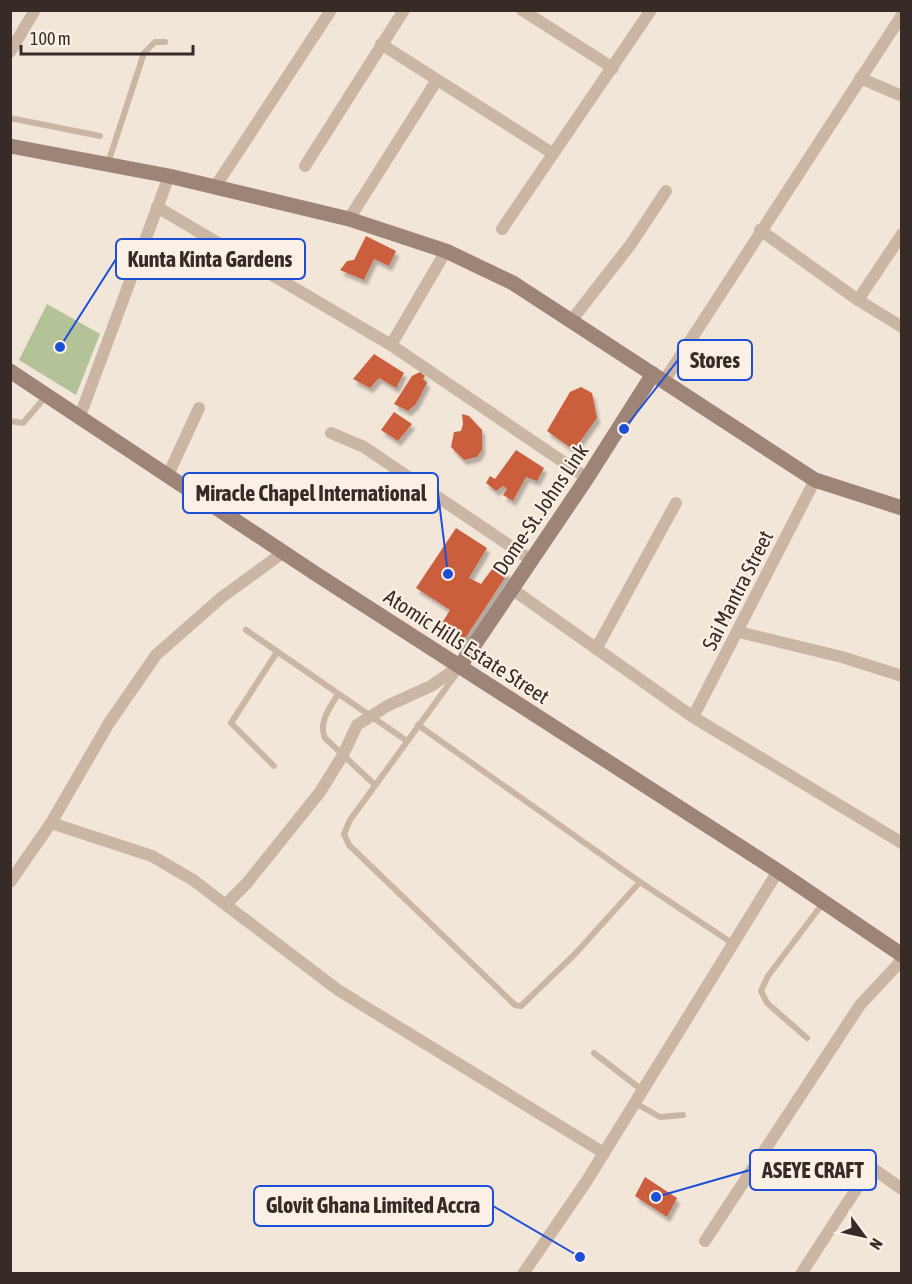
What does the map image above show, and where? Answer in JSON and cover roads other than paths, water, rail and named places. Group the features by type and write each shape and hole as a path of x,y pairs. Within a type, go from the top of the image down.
{"main road":[{"path":"10,146 169,176 349,219 446,251 513,283 814,480 902,508"},
{"name":"Atomic Hills Estate Street","path":"10,371 460,667 778,871 902,955"},
{"name":"Dome-St. Johns Link","path":"460,667 587,478 659,377"}],"street":[{"path":"10,52 35,10"},
{"path":"215,187 331,10"},
{"path":"305,166 404,10"},
{"path":"522,10 613,68"},
{"path":"502,229 651,10"},
{"path":"659,377 902,15"},
{"path":"381,44 552,153"},
{"path":"860,78 902,96"},
{"path":"349,219 437,80"},
{"path":"80,416 169,176"},
{"path":"571,321 631,244 666,191"},
{"path":"157,207 391,345 587,478"},
{"path":"759,230 858,300 902,327"},
{"path":"858,300 902,234"},
{"path":"391,345 446,251"},
{"path":"168,475 199,408"},
{"path":"331,433 364,447 531,560"},
{"name":"Sai Mantra Street","path":"693,717 739,632 814,480"},
{"path":"596,649 676,503"},
{"path":"10,882 51,823 109,723 156,655 222,597 284,552"},
{"path":"512,589 693,717 902,843"},
{"path":"739,632 842,657 902,676"},
{"path":"227,903 247,883 320,792 343,755 357,724 368,716 431,686 460,667"},
{"path":"51,823 152,856 227,903 338,990 604,1153"},
{"path":"528,1271 604,1153 778,871"},
{"path":"705,1240 860,1005 902,960"},
{"path":"801,1274 868,1170 875,1170 902,1189"}],"lane":[{"path":"108,164 144,53 155,42 165,42"},
{"path":"10,118 100,136"},
{"path":"10,421 23,423 48,395"},
{"path":"246,630 407,741"},
{"path":"274,766 231,723 277,652"},
{"path":"460,667 350,820 345,839 400,896 518,1006 526,1004 640,882"},
{"path":"338,694 324,719 325,738 375,785"},
{"path":"418,725 640,882 732,943"},
{"path":"807,1038 767,1003 761,991 768,976 824,902"},
{"path":"594,1053 642,1090"},
{"path":"635,1102 660,1117 683,1115"}],"place":[{"name":"Kunta Kinta Gardens","path":"60,347"},
{"name":"Stores","path":"624,429"},
{"name":"Miracle Chapel International","path":"448,574"},
{"name":"ASEYE CRAFT","path":"656,1197"},
{"name":"Glovit Ghana Limited Accra","path":"580,1257"}]}
